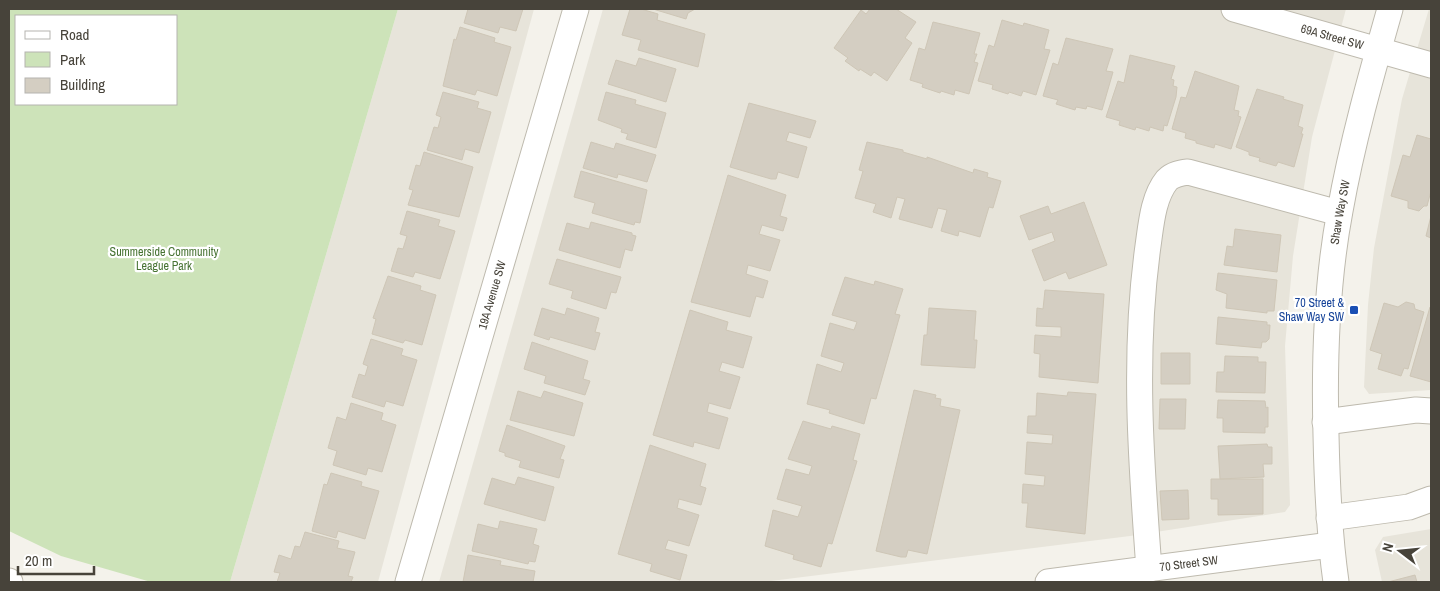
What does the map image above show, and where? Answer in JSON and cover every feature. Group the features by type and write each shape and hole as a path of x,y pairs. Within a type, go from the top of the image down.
{"street":[{"name":"19A Avenue SW","path":"408,582 576,9"},
{"name":"69A Street SW","path":"1234,9 1431,65"},
{"name":"Shaw Way SW","path":"1336,582 1329,518 1325,422 1328,315 1339,213 1378,50 1390,9"},
{"path":"1149,569 1139,402 1146,263 1152,219 1159,194 1167,181 1176,174 1188,172 1339,213"},
{"path":"1325,422 1416,410 1431,411"},
{"path":"1329,518 1409,507 1431,499"},
{"name":"70 Street SW","path":"1048,582 1331,545"}],"shaded area":[{"path":"398,9 534,9 378,582 230,582"},
{"path":"603,9 1346,9 1312,137 1293,256 1285,346 1290,505 1285,512 1130,536 763,582 439,582"},
{"path":"1429,9 1431,9 1431,390 1369,394 1364,387 1368,305 1374,248 1402,99"},
{"path":"1431,529 1431,582 1382,582 1375,550 1383,537"}],"green space":[{"name":"Summerside Community League Park","path":"9,9 398,9 230,582 151,582 61,556 9,531"}],"building":[{"path":"468,9 523,9 516,31 500,27 498,33 464,23"},
{"path":"630,9 641,9 658,14 657,20 705,34 698,67 638,50 641,40 622,35"},
{"path":"653,9 695,9 688,13 686,19"},
{"path":"870,9 896,9 916,22 905,38 912,43 887,81 874,72 871,76 860,69 859,71 845,61 848,58 834,48 861,10 866,14"},
{"path":"1002,20 1023,26 1024,23 1049,30 1044,49 1050,50 1036,95 1023,91 1021,96 1009,92 1008,94 992,89 993,85 978,81 989,45 994,47"},
{"path":"933,22 980,33 974,54 977,54 974,62 978,63 969,94 955,90 954,95 941,91 940,93 922,87 923,84 910,80 919,48 925,50"},
{"path":"460,27 495,38 494,42 511,47 497,96 477,90 475,95 443,86 454,39 456,40"},
{"path":"1066,38 1113,49 1106,71 1113,72 1102,110 1087,106 1086,109 1076,107 1075,110 1056,104 1058,100 1043,96 1053,63 1058,65"},
{"path":"1130,55 1175,66 1171,79 1174,80 1173,86 1177,87 1176,97 1167,126 1164,125 1163,131 1150,127 1149,131 1136,127 1135,130 1119,125 1120,121 1106,117 1118,81 1124,83"},
{"path":"639,58 676,69 666,102 608,84 616,60 636,66"},
{"path":"1195,71 1239,86 1234,110 1239,111 1238,116 1241,117 1231,149 1215,144 1214,148 1196,143 1196,141 1185,138 1186,133 1172,129 1181,97 1186,98"},
{"path":"1257,89 1303,105 1298,126 1303,128 1301,134 1303,134 1294,167 1278,162 1276,166 1259,161 1260,158 1249,155 1249,152 1236,147"},
{"path":"443,92 479,102 477,108 491,112 479,153 465,149 462,160 427,150 434,127 438,128 441,117 436,115"},
{"path":"606,92 636,100 635,104 666,113 656,148 626,139 628,134 621,132 622,129 598,120"},
{"path":"749,103 816,121 810,138 789,132 786,141 807,147 798,178 778,172 776,179 771,179 730,167"},
{"path":"1417,135 1431,139 1431,191 1427,206 1424,206 1419,211 1408,208 1408,201 1391,196 1403,155 1410,157"},
{"path":"591,142 614,149 616,143 656,155 647,182 618,174 617,178 583,168"},
{"path":"867,142 903,150 903,152 927,159 927,157 973,173 974,169 988,173 987,177 1001,181 993,208 989,207 980,237 959,231 958,236 941,231 947,210 938,208 932,228 899,219 905,199 897,197 891,218 873,212 876,204 855,198 863,171 859,170"},
{"path":"424,152 473,167 459,217 408,205 413,190 409,189 416,165 420,166"},
{"path":"581,171 647,190 640,223 635,222 634,225 592,213 595,203 574,197"},
{"path":"728,175 786,195 780,216 787,218 783,231 762,225 759,234 780,240 770,271 748,265 746,274 768,281 763,298 756,296 750,317 691,302"},
{"path":"1084,202 1107,265 1069,279 1066,272 1044,281 1032,250 1055,241 1052,232 1029,240 1020,216 1048,206 1051,214"},
{"path":"407,211 440,220 438,226 455,231 440,279 415,272 413,277 391,271 398,248 403,249 407,236 400,234"},
{"path":"1431,216 1431,238 1426,236"},
{"path":"591,222 632,233 632,235 636,236 632,251 625,249 620,268 559,250 567,223 589,229"},
{"path":"1235,229 1281,235 1277,272 1224,265 1227,246 1233,247"},
{"path":"557,259 621,277 616,293 611,292 606,309 571,298 573,291 549,284"},
{"path":"1218,273 1277,280 1274,311 1267,311 1267,313 1226,308 1227,294 1216,290"},
{"path":"388,276 421,286 420,290 436,295 422,345 405,340 403,343 372,334 376,319 373,318"},
{"path":"845,277 874,285 875,281 903,289 895,314 900,315 876,399 871,398 864,424 829,413 830,410 807,404 817,364 841,372 844,363 821,356 830,323 854,330 857,322 832,315"},
{"path":"1045,290 1104,294 1098,383 1039,377 1040,354 1034,353 1035,335 1061,337 1061,327 1036,326 1037,308 1043,309"},
{"path":"1406,302 1414,304 1415,309 1424,312 1408,369 1404,368 1401,376 1378,369 1382,354 1370,350 1384,303 1398,307"},
{"path":"542,308 565,315 567,308 599,318 595,332 600,333 595,350 550,337 549,340 534,335"},
{"path":"929,308 976,311 974,340 977,340 975,368 921,365 924,335 927,335"},
{"path":"1431,308 1431,382 1410,376"},
{"path":"690,310 728,322 726,330 752,337 743,368 722,362 719,371 740,377 730,409 709,403 707,412 728,418 719,449 694,442 693,447 653,435"},
{"path":"1218,317 1267,322 1267,325 1270,325 1269,339 1266,342 1262,342 1261,348 1216,344"},
{"path":"371,339 403,349 401,355 417,360 403,406 386,401 384,407 352,397 359,374 365,376 368,366 363,364"},
{"path":"532,342 588,361 583,379 590,381 585,395 544,383 546,376 524,369"},
{"path":"1161,353 1190,353 1190,384 1161,384"},
{"path":"1225,356 1258,357 1258,362 1266,362 1265,393 1216,392 1217,372 1224,372"},
{"path":"914,390 936,395 935,398 941,399 940,406 960,410 927,554 908,550 906,557 901,557 876,551"},
{"path":"518,391 541,398 544,391 583,403 574,436 510,420"},
{"path":"1068,392 1096,394 1085,534 1026,527 1028,503 1022,503 1023,484 1044,486 1045,476 1025,474 1027,442 1052,444 1053,435 1027,433 1028,416 1036,416 1037,393 1067,396"},
{"path":"1160,399 1186,399 1185,429 1159,429"},
{"path":"1218,400 1265,401 1266,408 1268,407 1268,427 1265,427 1265,433 1223,432 1223,418 1217,418"},
{"path":"351,403 383,413 381,420 396,425 382,472 368,468 366,475 333,465 337,451 328,448 337,417 346,420"},
{"path":"803,421 831,429 832,426 860,434 853,460 857,461 832,544 828,543 821,567 793,559 794,555 765,546 773,510 798,517 802,506 777,499 786,469 809,475 812,466 788,459"},
{"path":"507,425 565,446 560,459 564,460 559,478 519,467 521,461 505,456 505,453 499,451"},
{"path":"1267,444 1268,447 1272,447 1272,464 1263,464 1264,477 1220,479 1218,446"},
{"path":"650,445 706,464 700,486 706,488 701,505 679,499 677,508 699,515 689,546 668,540 665,549 687,555 680,580 650,571 652,564 618,554"},
{"path":"331,473 362,482 361,486 379,491 365,539 338,531 336,538 312,531 324,484 327,485"},
{"path":"518,477 554,487 545,521 484,504 492,478 515,485"},
{"path":"1211,479 1263,479 1263,514 1218,515 1218,499 1211,499"},
{"path":"1188,490 1189,519 1162,520 1160,491"},
{"path":"500,521 537,529 533,544 539,546 535,562 529,561 528,564 472,551 478,524 498,529"},
{"path":"305,532 339,541 337,548 355,552 348,576 353,577 351,582 277,582 280,573 274,572 279,555 291,559 295,546 300,547"},
{"path":"468,555 501,561 500,565 535,571 533,582 463,582"},
{"path":"1415,575 1417,582 1388,582"}],"place":[{"name":"70 Street & Shaw Way SW","path":"1354,310"}]}
